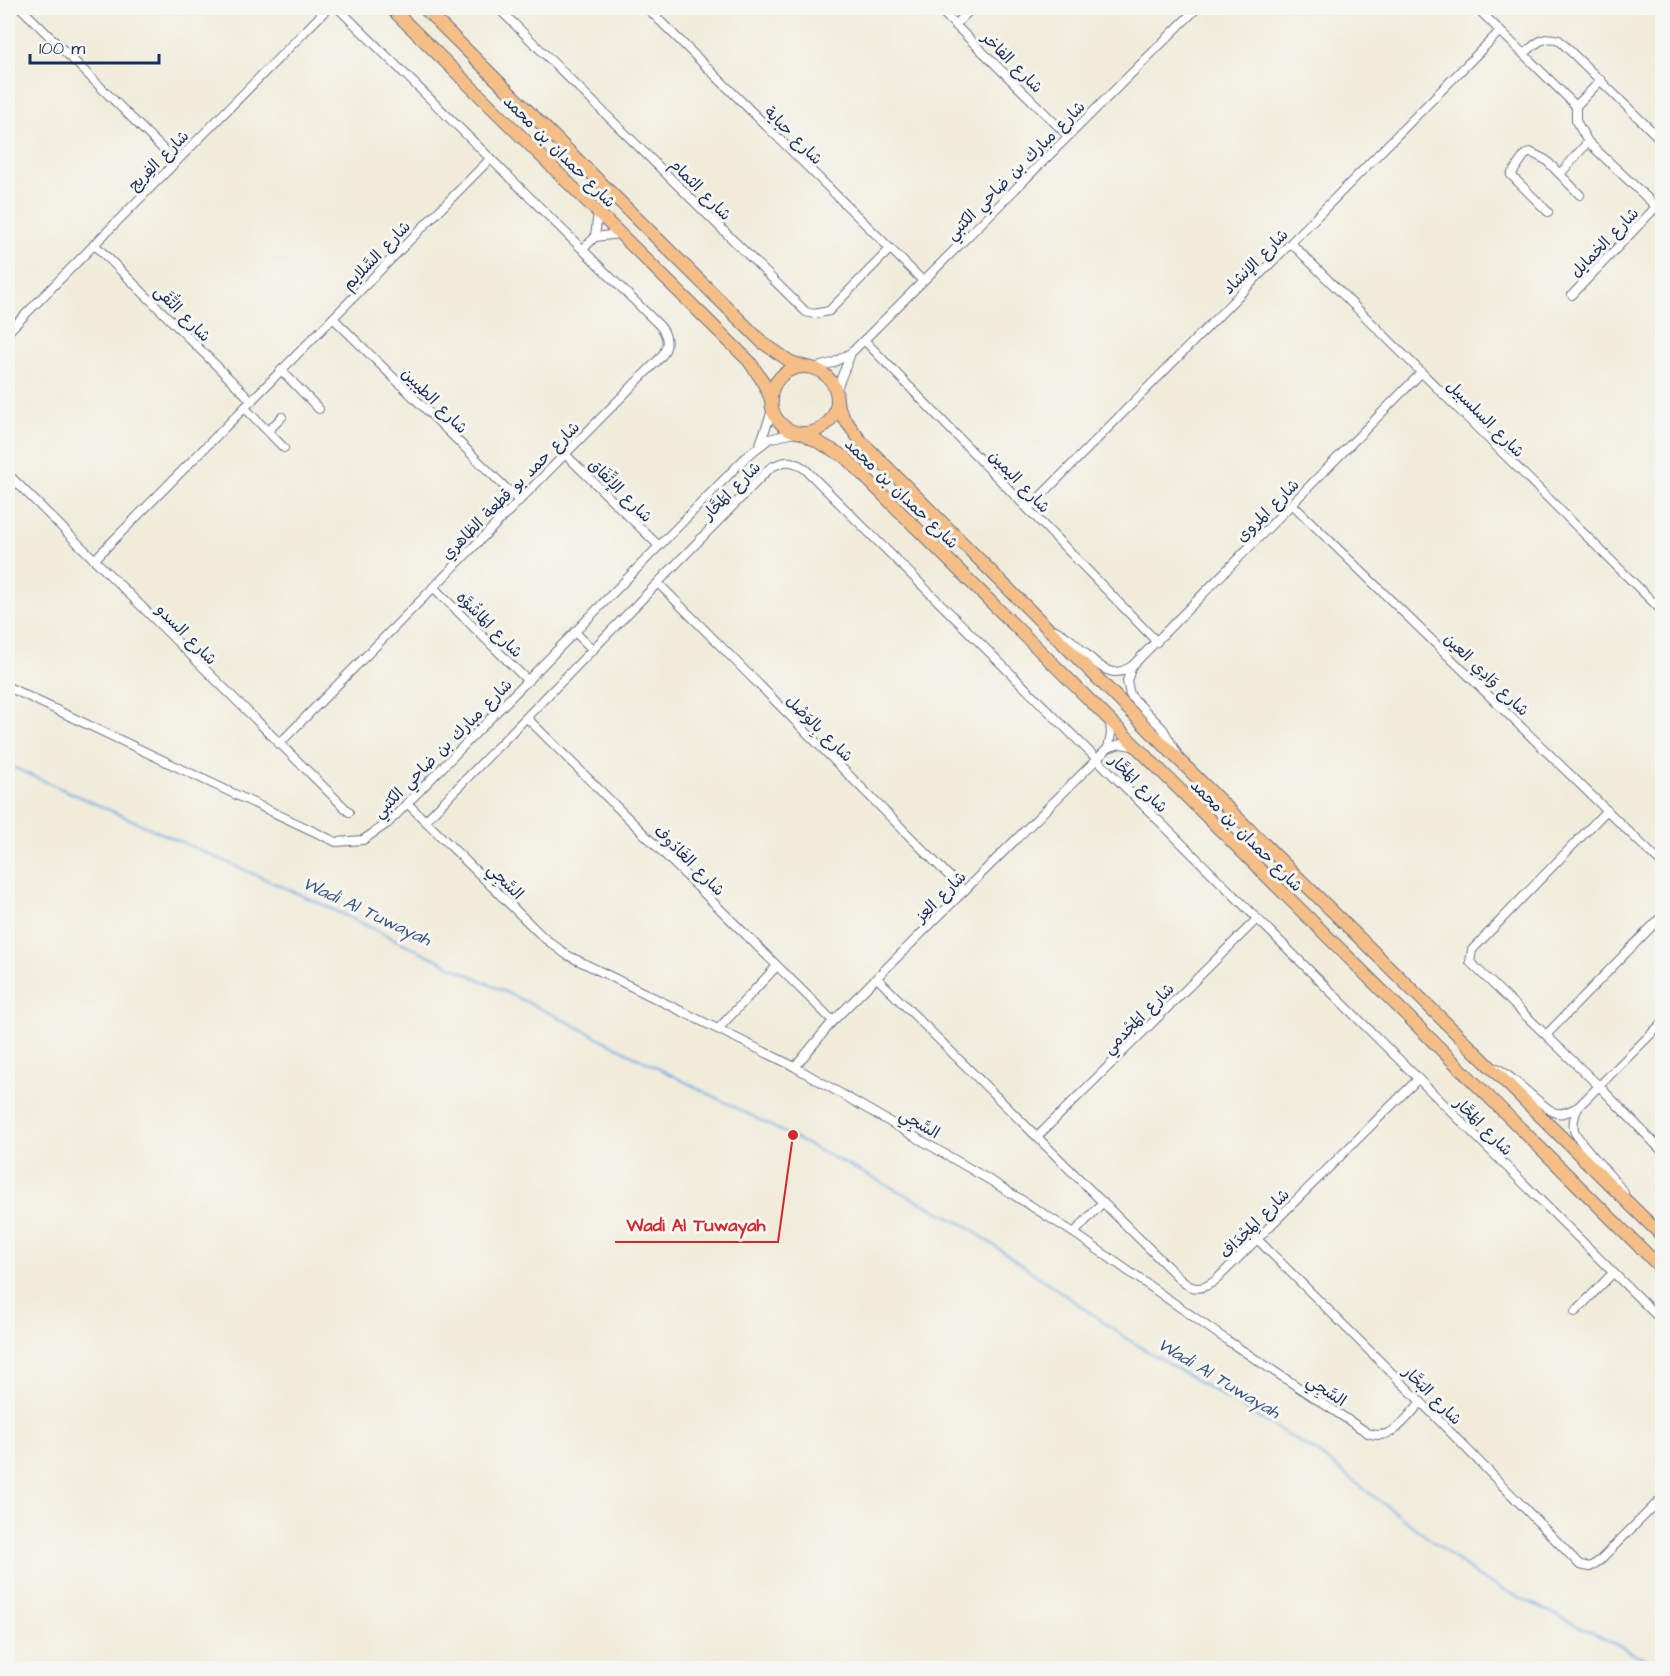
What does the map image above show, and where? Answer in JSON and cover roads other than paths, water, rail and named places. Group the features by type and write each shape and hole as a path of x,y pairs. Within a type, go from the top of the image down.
{"main road":[{"name":"شارع حمدان بن محمد","path":"391,8 749,361 762,380 772,405"},
{"name":"شارع حمدان بن محمد","path":"424,8 763,343 791,362 809,367"},
{"path":"809,367 828,376 837,397 829,422 822,428 800,433 782,424 772,405 777,381 795,368 809,367"},
{"name":"شارع حمدان بن محمد","path":"837,397 843,417 860,440 1181,762 1662,1236"},
{"name":"شارع حمدان بن محمد","path":"800,433 845,457 1110,720 1133,746 1662,1269"}],"street":[{"path":"21,8 176,162"},
{"name":"شارع الفِريج","path":"8,332 328,8"},
{"name":"شارع حمد بو قطعة الظاهري","path":"279,744 660,358 667,346 663,330 338,8"},
{"name":"شارع الثمام","path":"498,8 806,312 822,314 829,311 890,249"},
{"name":"شارع حباية","path":"647,8 923,281"},
{"name":"شارع الفاخر","path":"938,8 1068,136"},
{"path":"955,24 972,8"},
{"name":"شارع مبارك بن ضاحي الكتبي","path":"809,367 833,363 852,352 1197,8"},
{"path":"1477,8 1576,106 1601,80"},
{"name":"شارع الإنشاد","path":"1028,509 1500,31"},
{"path":"1524,54 1540,40 1552,38 1564,44 1662,141"},
{"name":"شارع الخمايل","path":"1572,296 1659,210 1588,142 1576,121 1576,106"},
{"path":"1560,174 1588,142"},
{"path":"1548,212 1512,177 1512,172 1530,152 1546,160 1580,195"},
{"name":"شارع السَّلايم","path":"94,560 490,158"},
{"path":"596,237 598,212"},
{"path":"583,249 596,237 620,234"},
{"name":"شارع التُّقَى","path":"94,244 252,401"},
{"name":"شارع السلسبيل","path":"1292,244 1662,611"},
{"name":"شارع الطيبين","path":"333,318 519,501"},
{"name":"شارع اليمين","path":"864,340 1157,642"},
{"name":"شارع مبارك بن ضاحي الكتبي","path":"837,397 842,370 852,352"},
{"path":"281,370 319,409"},
{"name":"شارع المروى","path":"1132,666 1421,373"},
{"name":"شارع مبارك بن ضاحي الكتبي","path":"760,444 772,405"},
{"path":"245,408 284,448"},
{"path":"268,431 282,417"},
{"name":"شارع مبارك بن ضاحي الكتبي","path":"8,687 336,842 355,843 372,836 407,802 760,444 778,436 800,433"},
{"name":"شارع الإتِّفَاق","path":"565,454 659,546"},
{"name":"شارع المَحَّار","path":"426,820 770,468 785,461 793,461 805,469 1662,1322"},
{"name":"شارع السدو","path":"8,474 349,812"},
{"name":"شارع وَادِي العين","path":"1292,504 1662,864"},
{"name":"شارع بِالوَصْل","path":"658,584 964,891"},
{"name":"شارع المَاشُوَّه","path":"433,587 528,681"},
{"path":"1048,627 1070,637 1104,669 1117,672 1132,666"},
{"path":"575,632 593,650"},
{"path":"1132,666 1127,681 1130,694 1163,729 1181,762"},
{"name":"شارع الغَادُوف","path":"527,718 833,1021"},
{"path":"1108,748 1111,734 1110,720"},
{"path":"1108,748 1120,744 1133,746"},
{"name":"شارع العِز","path":"795,1067 833,1021 1108,748"},
{"name":"السَّجِي","path":"407,802 555,946 580,962 795,1067 993,1182 1074,1233 1228,1341 1368,1433 1383,1436 1391,1433 1421,1401"},
{"path":"1607,810 1472,950 1470,962 1600,1087 1662,1151"},
{"path":"1546,1035 1662,916"},
{"name":"شارع المَجْدمي","path":"1038,1136 1257,919"},
{"path":"718,1029 777,966"},
{"name":"شارع المِجْدَاف","path":"877,978 1191,1287 1203,1288 1212,1283 1418,1079"},
{"path":"1490,1065 1522,1084 1552,1112 1564,1113 1578,1107 1600,1087 1662,1023"},
{"path":"1578,1107 1573,1122 1576,1136 1607,1169 1631,1205"},
{"path":"1074,1233 1103,1202"},
{"name":"شارع البَحَّار","path":"1257,1239 1421,1401 1576,1563 1590,1567 1662,1498"},
{"path":"1575,1312 1613,1273"}],"waterway":[{"name":"Wadi Al Tuwayah","path":"8,765 319,903 564,1020 965,1225 1132,1342 1315,1451 1480,1578 1662,1667"}],"place":[{"name":"Wadi Al Tuwayah","path":"793,1135"}]}
